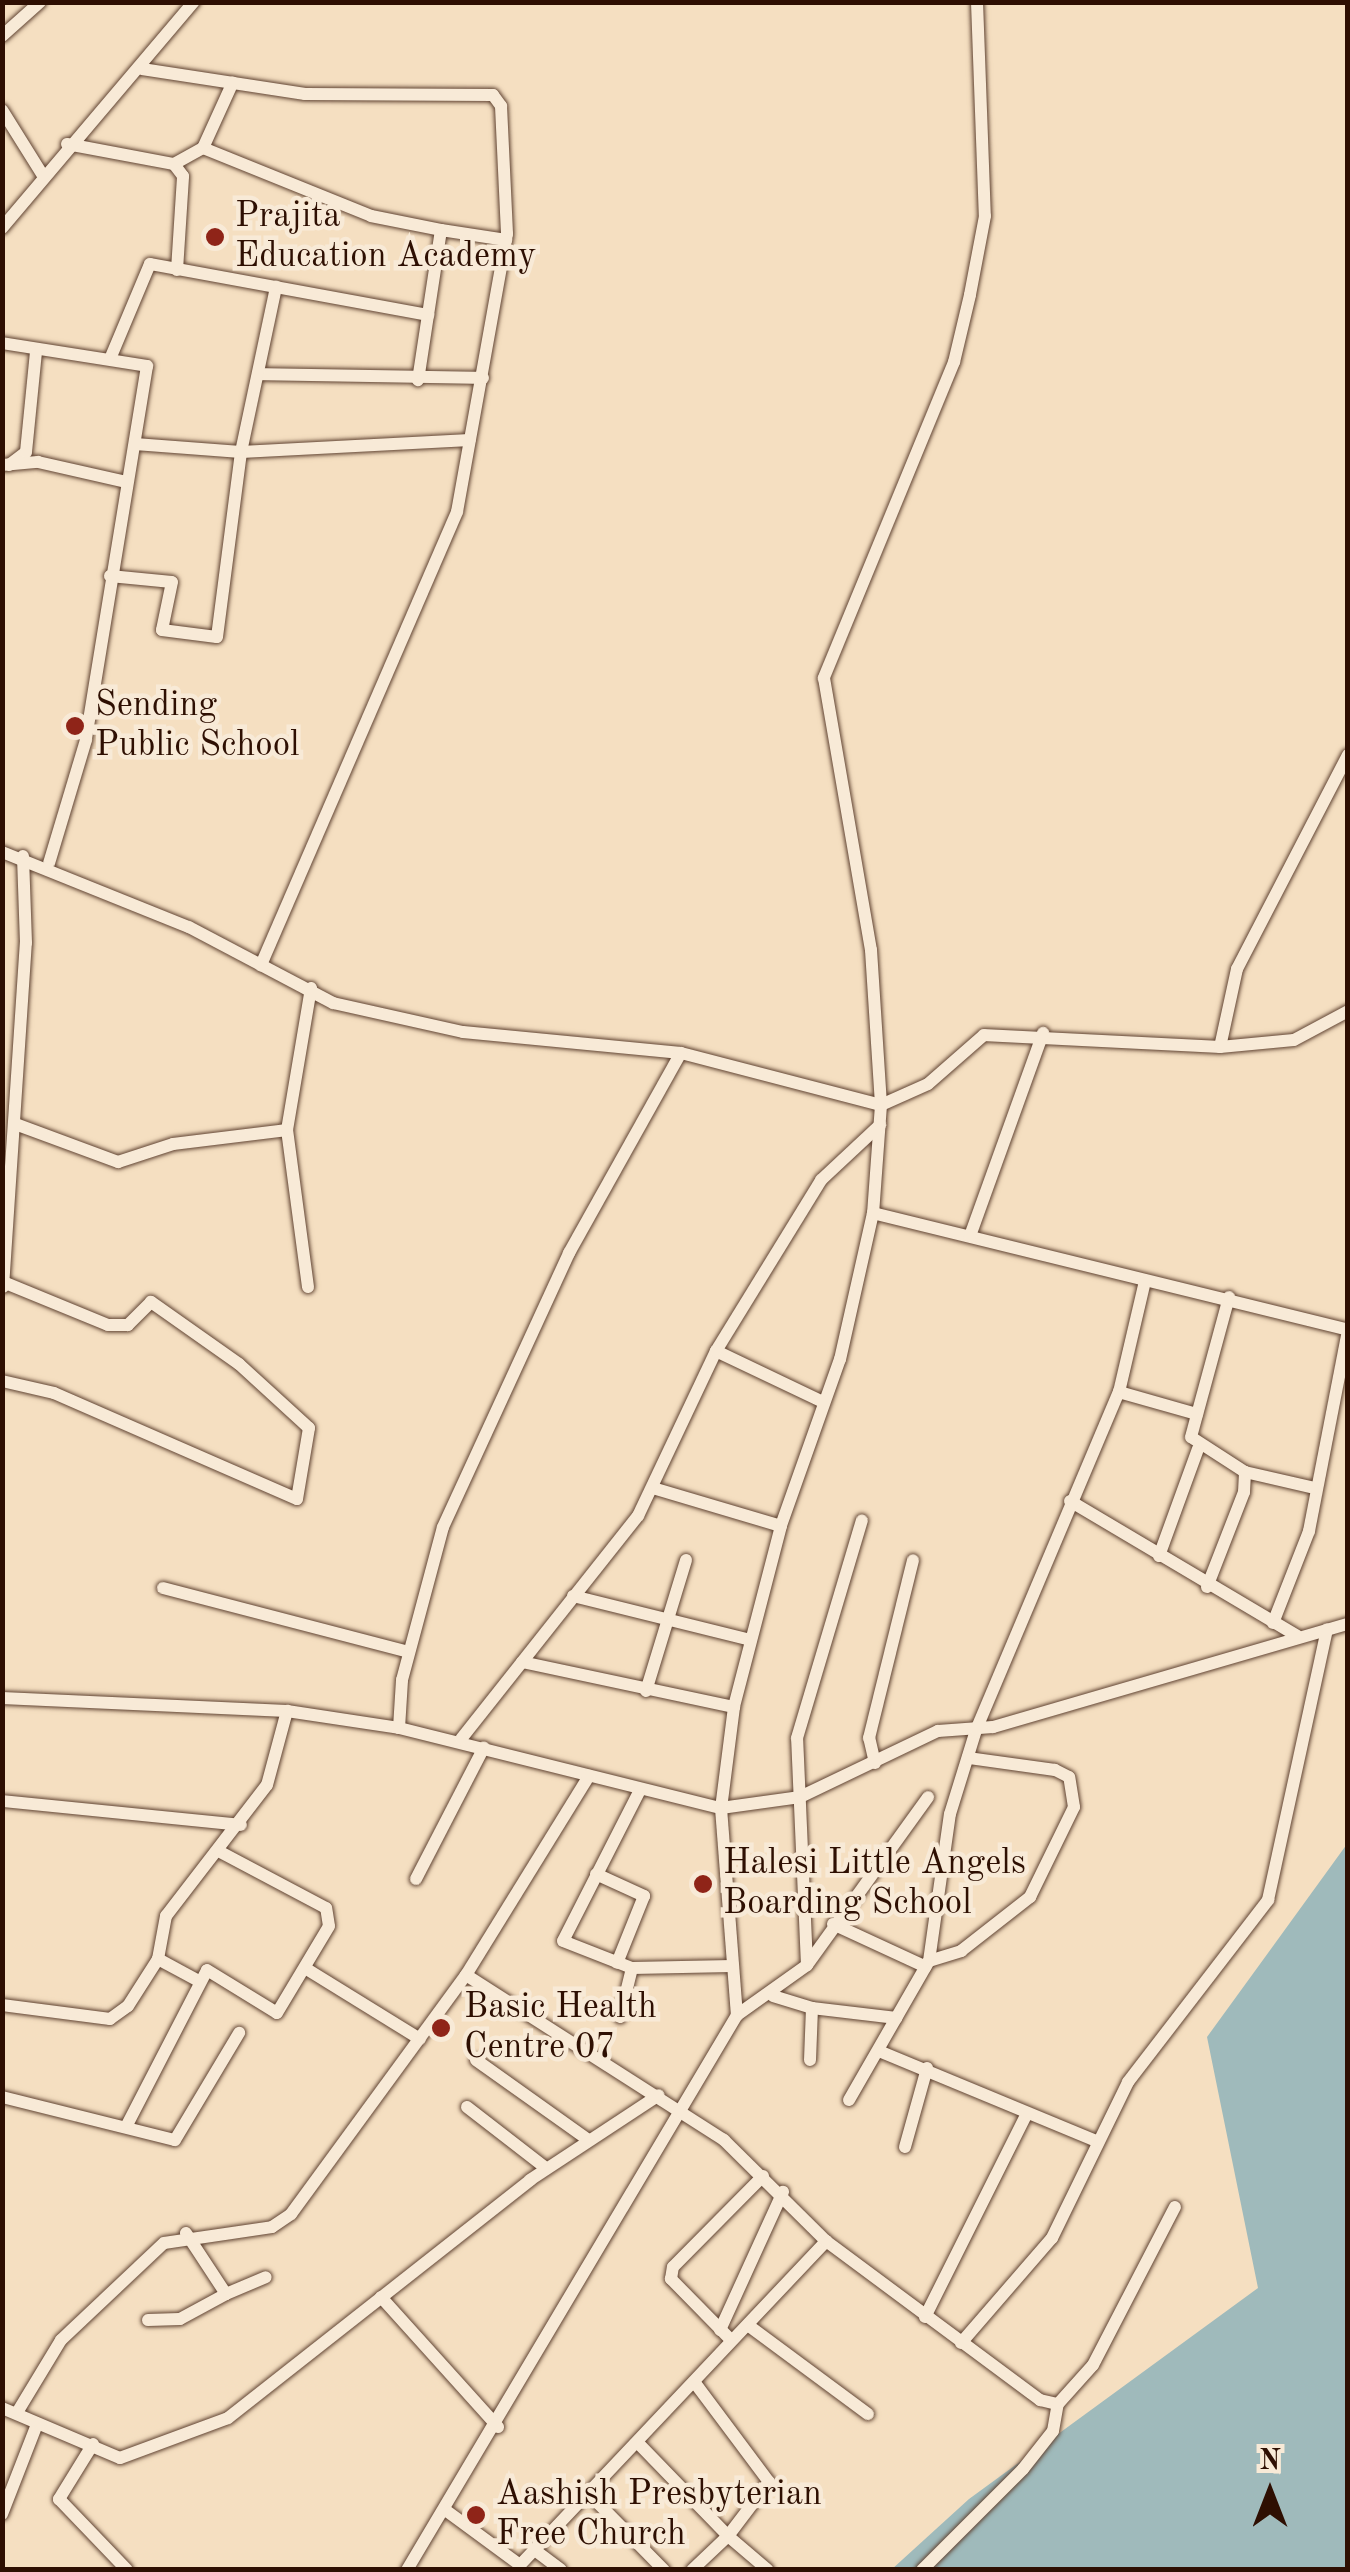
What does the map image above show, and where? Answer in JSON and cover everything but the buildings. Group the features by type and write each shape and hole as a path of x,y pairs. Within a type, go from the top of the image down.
{"street":[{"path":"2,36 40,2"},
{"path":"2,228 65,145 142,69 194,2"},
{"path":"737,2015 722,1808 734,1707 781,1526 821,1401 840,1359 872,1213 880,1125 871,950 824,678 954,362 970,295 985,216 978,2"},
{"path":"142,69 305,94 493,95 501,106 508,234 457,512 421,610 261,965"},
{"path":"65,145 174,164 203,148 234,82"},
{"path":"2,110 42,174"},
{"path":"203,148 371,216 441,230 508,234"},
{"path":"174,164 182,176 177,270"},
{"path":"418,380 441,230"},
{"path":"502,251 508,234"},
{"path":"110,359 139,272 150,264 428,315"},
{"path":"110,576 172,582 162,630 218,637 241,452 276,287"},
{"path":"2,343 147,366 86,740 49,863"},
{"path":"5,465 26,452 36,351"},
{"path":"258,374 418,380 483,378"},
{"path":"136,444 241,452 470,440"},
{"path":"5,465 38,462 126,482"},
{"path":"1220,1047 1238,969 1347,752"},
{"path":"2,852 49,863 311,988 334,1003 463,1032 681,1053 881,1105 928,1084 984,1035 1043,1033 1220,1047 1294,1040 1348,1011"},
{"path":"2,1290 18,1124 22,856"},
{"path":"308,1287 287,1130 311,988"},
{"path":"970,1236 1043,1033"},
{"path":"399,1728 409,1652 443,1527 569,1253 681,1053"},
{"path":"18,1124 118,1162 173,1144 287,1130"},
{"path":"461,1739 656,1488 716,1351 821,1180 880,1125"},
{"path":"872,1213 1145,1281 1229,1297 1348,1330 1315,1488 1273,1623"},
{"path":"849,2100 928,1964 944,1843 976,1730 1119,1392 1145,1281"},
{"path":"2,1381 54,1393 297,1498 308,1428 239,1364 151,1302 128,1325 108,1325 4,1282"},
{"path":"1158,1556 1198,1449 1196,1414 1229,1297"},
{"path":"716,1351 821,1401"},
{"path":"1119,1392 1196,1414"},
{"path":"1198,1449 1246,1472 1315,1488"},
{"path":"1207,1586 1246,1472"},
{"path":"656,1488 781,1526"},
{"path":"1070,1501 1207,1586 1297,1636"},
{"path":"807,1965 800,1797 804,1698 862,1520"},
{"path":"646,1692 686,1560"},
{"path":"875,1763 869,1738 913,1560"},
{"path":"163,1588 409,1652"},
{"path":"573,1596 752,1640"},
{"path":"2,1698 287,1712 399,1728 461,1739 640,1790 722,1808 800,1797 938,1731 976,1730 1348,1624"},
{"path":"961,2343 1052,2238 1094,2140 1168,2024 1268,1900 1328,1629"},
{"path":"522,1662 646,1692 734,1707"},
{"path":"2,2005 110,2020 158,1959 166,1916 222,1853 267,1785 287,1712"},
{"path":"416,1879 484,1747"},
{"path":"833,1924 928,1964 961,1951 1030,1896 1074,1807 1069,1777 1055,1770 968,1758"},
{"path":"18,2410 62,2340 113,2284 186,2234 259,2230 291,2214 466,1976 589,1776"},
{"path":"640,1790 560,1936 632,1968 732,1966"},
{"path":"407,2570 498,2427 737,2015 773,1996 807,1965 928,1797"},
{"path":"2,1801 240,1825"},
{"path":"127,2125 198,1980 214,1969 277,2013 329,1926 326,1908 222,1853"},
{"path":"596,1874 644,1896 618,1962"},
{"path":"158,1959 198,1980"},
{"path":"305,1968 420,2040"},
{"path":"620,2017 632,1968"},
{"path":"466,1976 659,2094 764,2176 826,2240 925,2318 1058,2404"},
{"path":"773,1996 812,2008 896,2018"},
{"path":"810,2060 812,2008"},
{"path":"2,2097 175,2140 238,2032"},
{"path":"879,2051 1094,2140"},
{"path":"476,2060 587,2139"},
{"path":"906,2147 927,2068"},
{"path":"2,2408 18,2410 36,2424 120,2458 228,2418 546,2168 659,2094"},
{"path":"467,2108 546,2168"},
{"path":"925,2318 1027,2113"},
{"path":"726,2335 671,2279 673,2267 764,2176"},
{"path":"444,2509 518,2567 536,2552 695,2384 726,2335 783,2192"},
{"path":"922,2570 1023,2470 1053,2431 1058,2404 1093,2365 1175,2207"},
{"path":"186,2234 226,2294"},
{"path":"726,2335 749,2326 826,2240"},
{"path":"148,2320 180,2319 266,2277"},
{"path":"381,2297 498,2427"},
{"path":"749,2326 868,2414"},
{"path":"692,2570 728,2536 769,2482 695,2384"},
{"path":"2,2514 36,2424"},
{"path":"638,2443 728,2536 768,2570"},
{"path":"93,2444 60,2499 127,2570"},
{"path":"589,2494 664,2570"},
{"path":"536,2552 561,2570"}],"water":[{"path":"1347,1844 1347,2569 891,2570 969,2499 1258,2288 1207,2037"}],"place":[{"name":"Prajita Education Academy","path":"215,237"},
{"name":"Sending Public School","path":"75,726"},
{"name":"Halesi Little Angels Boarding School","path":"703,1884"},
{"name":"Basic Health Centre 07","path":"441,2028"},
{"name":"Aashish Presbyterian Free Church","path":"476,2515"}]}
